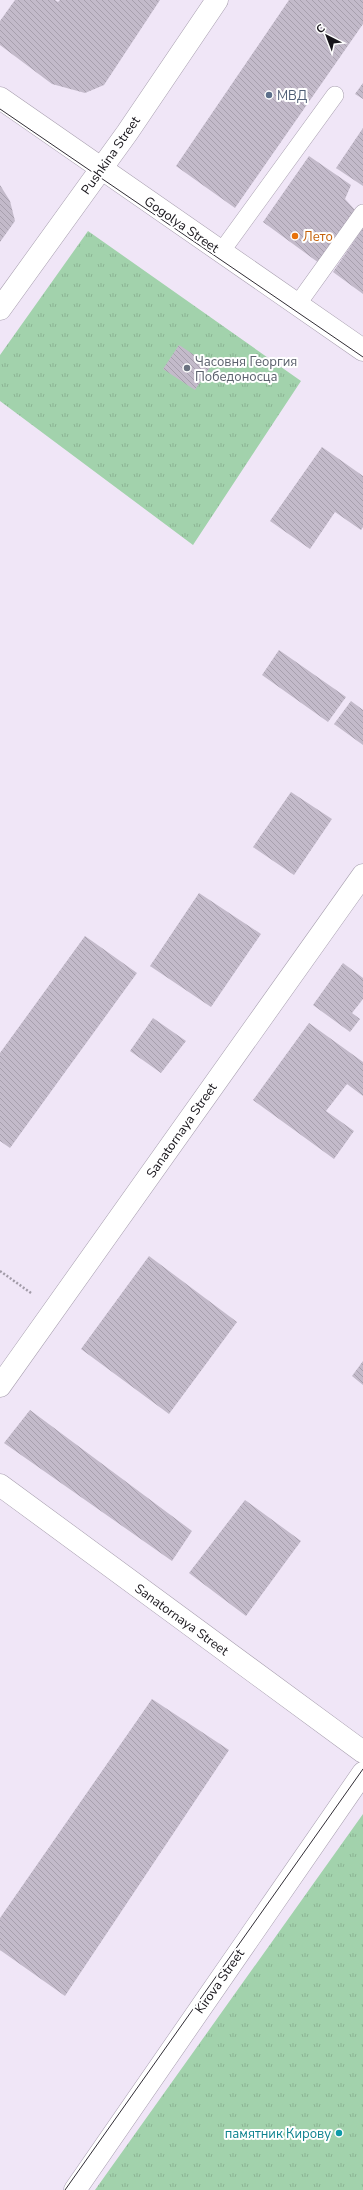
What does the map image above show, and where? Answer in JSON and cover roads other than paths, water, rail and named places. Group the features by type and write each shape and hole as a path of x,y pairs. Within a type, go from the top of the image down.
{"street":[{"name":"Pushkina Street","path":"0,309 101,168 218,0"},
{"name":"Gogolya Street","path":"0,98 363,350"},
{"name":"Sanatornaya Street","path":"0,1386 363,875"},
{"name":"Sanatornaya Street","path":"0,1486 363,1752"},
{"name":"Kirova Street","path":"75,2190 363,1773"}],"lane":[{"path":"221,252 335,95"},
{"path":"297,305 363,213"}],"tram line":[{"path":"0,109 363,357"},
{"path":"65,2190 363,1769"}],"place":[{"name":"МВД","path":"269,95"},
{"name":"Лето","path":"295,236"},
{"name":"Часовня Георгия Победоносца","path":"187,368"},
{"name":"памятник Кирову","path":"339,2133"}]}
